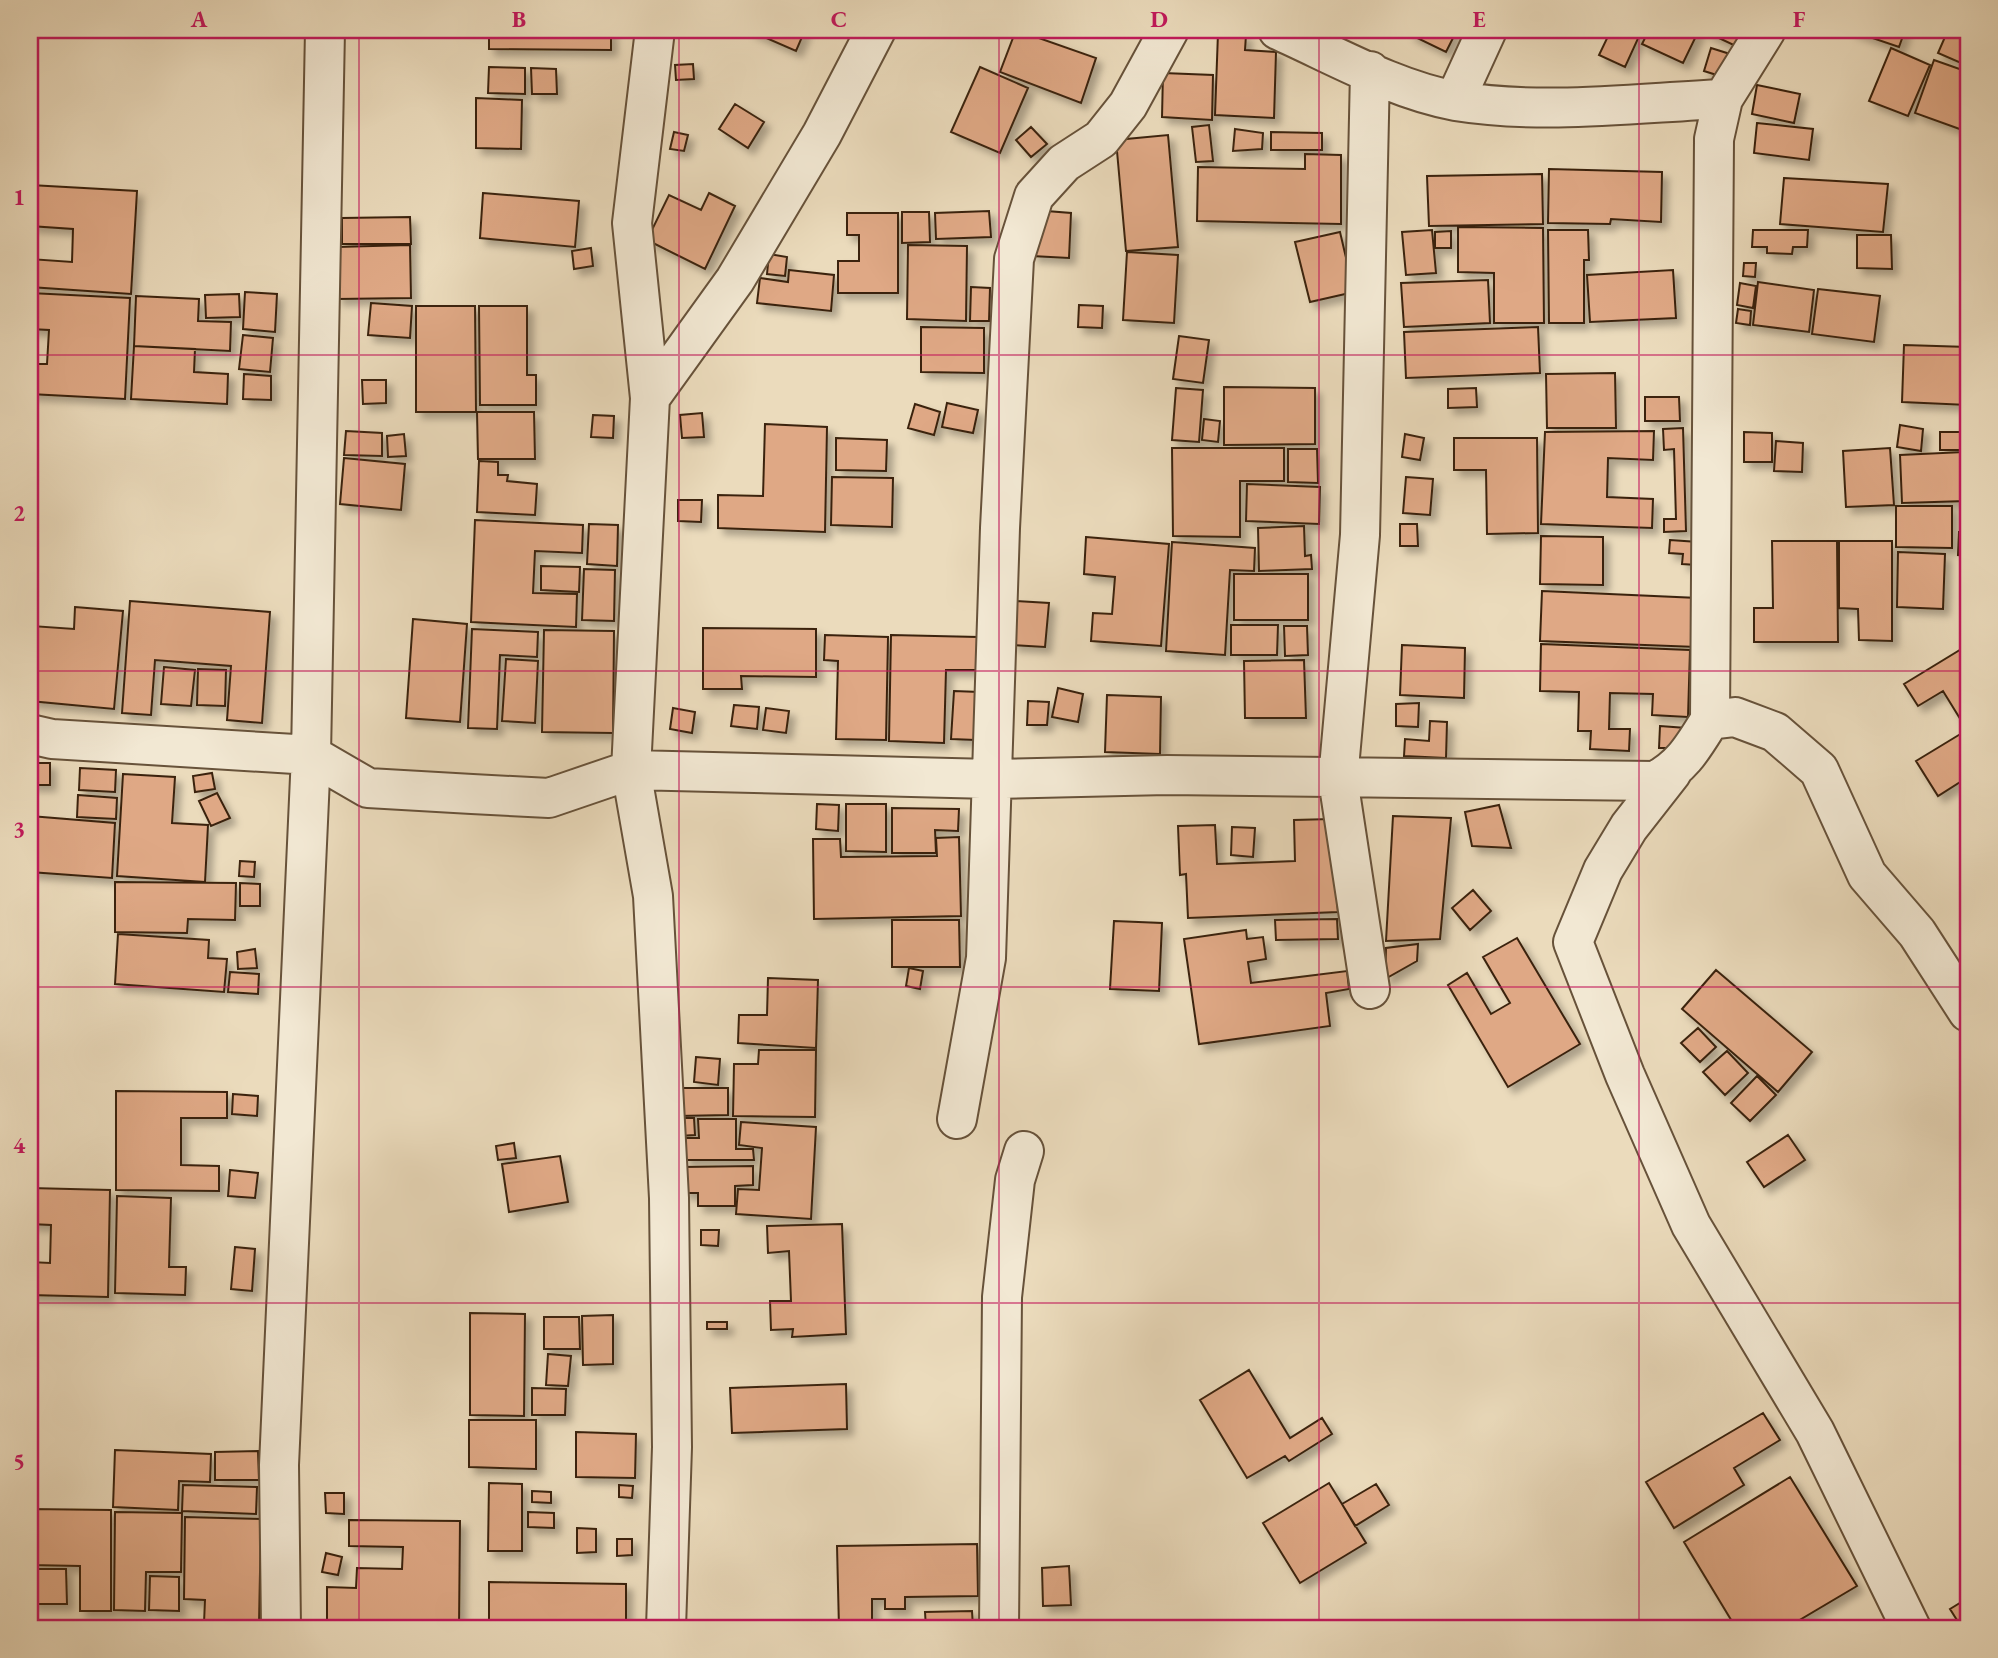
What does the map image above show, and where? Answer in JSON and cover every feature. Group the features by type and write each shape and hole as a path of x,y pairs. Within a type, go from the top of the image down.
{"street":[{"path":"281,1628 279,1465 311,755 325,30"},
{"path":"655,30 632,223 650,398 631,770 653,897 669,1198 672,1447 666,1628"},
{"path":"650,398 735,280 822,134 876,30"},
{"path":"957,1119 986,958 992,854 991,779 1014,259 1034,196 1064,163 1101,139 1128,105 1169,30"},
{"path":"1278,30 1370,71 1455,100 1534,108 1723,99"},
{"path":"1455,100 1487,30"},
{"path":"1766,30 1723,99 1714,139 1710,720 1688,757 1672,772 1629,827 1603,870 1573,942 1625,1075 1690,1225 1815,1432 1911,1628"},
{"path":"1370,71 1360,535 1338,779 1370,989"},
{"path":"1710,720 1735,717 1775,732 1819,770 1867,875 1917,933 1968,1012"},
{"path":"30,734 52,739 311,755 368,788 536,798 549,798 631,770 991,779 1167,775 1655,781 1672,772"},
{"path":"999,1628 1002,1297 1016,1180 1024,1151"}],"building":[{"path":"489,30 611,30 611,50 489,49"},
{"path":"748,30 805,30 796,51"},
{"path":"1016,30 1096,58 1081,103 1000,72"},
{"path":"1411,30 1457,30 1446,52 1409,34"},
{"path":"1611,30 1641,32 1625,67 1599,55"},
{"path":"1649,30 1699,30 1683,63 1642,44"},
{"path":"1702,30 1751,30 1742,49"},
{"path":"1849,30 1905,30 1899,47"},
{"path":"1948,30 1968,30 1968,66 1938,53"},
{"path":"1218,33 1246,35 1245,50 1276,52 1274,118 1215,115"},
{"path":"1711,48 1730,54 1723,77 1704,71"},
{"path":"1891,48 1930,65 1908,116 1869,101"},
{"path":"1934,60 1968,72 1968,132 1915,113"},
{"path":"693,64 694,79 676,80 675,65"},
{"path":"489,67 525,68 525,94 488,93"},
{"path":"980,67 1028,88 1000,153 951,132"},
{"path":"531,68 556,69 557,94 532,94"},
{"path":"1163,73 1213,75 1212,120 1162,117"},
{"path":"1757,85 1800,94 1794,123 1752,114"},
{"path":"476,98 522,100 521,149 476,148"},
{"path":"735,104 764,122 748,148 719,129"},
{"path":"1757,123 1813,129 1809,160 1754,153"},
{"path":"1209,125 1213,161 1196,162 1192,127"},
{"path":"1031,127 1047,144 1031,157 1016,140"},
{"path":"1235,129 1263,133 1262,149 1233,151"},
{"path":"674,132 688,135 684,151 670,149"},
{"path":"1271,132 1322,133 1322,150 1271,150"},
{"path":"1168,135 1178,247 1126,251 1116,140"},
{"path":"1305,154 1341,155 1341,224 1197,221 1198,167 1305,169"},
{"path":"1549,169 1662,172 1661,222 1611,219 1610,224 1548,223"},
{"path":"1542,174 1543,224 1429,226 1427,176"},
{"path":"1784,178 1888,184 1883,232 1780,224"},
{"path":"30,185 137,191 131,294 30,287 30,259 72,262 73,229 30,226"},
{"path":"483,193 579,201 575,247 480,238"},
{"path":"709,193 735,206 705,269 647,240 669,195 701,210"},
{"path":"1034,210 1071,213 1069,258 1032,256"},
{"path":"989,211 991,237 936,239 935,213"},
{"path":"902,212 929,212 930,242 902,243"},
{"path":"847,213 898,213 898,293 838,293 838,261 859,261 859,235 847,235"},
{"path":"410,217 411,244 342,244 342,218"},
{"path":"1458,227 1543,228 1544,323 1494,323 1494,273 1458,272"},
{"path":"1432,230 1436,273 1406,275 1402,232"},
{"path":"1548,230 1588,230 1589,260 1584,260 1584,323 1549,323"},
{"path":"1753,230 1808,230 1807,247 1793,247 1792,254 1767,253 1767,247 1752,247"},
{"path":"1451,231 1451,248 1435,248 1435,232"},
{"path":"1340,232 1354,292 1310,302 1295,242"},
{"path":"1857,235 1891,235 1892,269 1857,268"},
{"path":"410,245 411,298 337,299 336,247"},
{"path":"908,245 967,246 966,321 907,319"},
{"path":"591,248 593,266 574,269 572,251"},
{"path":"1127,252 1178,255 1174,323 1123,320"},
{"path":"769,254 787,257 785,276 767,274"},
{"path":"1744,263 1756,263 1755,277 1743,276"},
{"path":"789,270 834,275 831,311 757,303 760,278 788,282"},
{"path":"1673,270 1676,318 1590,322 1587,275"},
{"path":"1488,280 1490,323 1404,327 1401,283"},
{"path":"1758,282 1814,290 1809,332 1753,325"},
{"path":"1740,283 1756,286 1753,308 1737,305"},
{"path":"971,287 990,288 989,321 970,321"},
{"path":"1818,289 1880,296 1874,342 1812,334"},
{"path":"245,292 277,294 275,332 243,329"},
{"path":"30,293 130,298 125,399 30,394 30,364 47,364 49,330 30,329"},
{"path":"239,294 240,317 206,318 205,295"},
{"path":"136,296 199,299 198,321 231,322 230,351 134,346"},
{"path":"371,303 412,306 410,338 368,335"},
{"path":"1079,305 1103,306 1102,328 1078,327"},
{"path":"416,306 475,306 476,412 416,412"},
{"path":"479,306 527,306 527,375 536,375 536,405 480,405"},
{"path":"1738,309 1751,311 1750,325 1736,323"},
{"path":"921,327 984,328 984,373 921,372"},
{"path":"1538,327 1540,373 1406,378 1404,332"},
{"path":"243,335 273,338 270,372 239,369"},
{"path":"1179,336 1209,340 1203,383 1173,379"},
{"path":"1904,345 1968,347 1968,405 1902,402"},
{"path":"134,346 195,349 194,372 228,374 227,404 131,399"},
{"path":"1615,373 1616,428 1547,428 1546,374"},
{"path":"244,374 271,376 271,400 243,399"},
{"path":"362,380 386,380 386,403 363,404"},
{"path":"1224,387 1315,388 1315,444 1224,445"},
{"path":"1176,388 1203,390 1199,442 1172,440"},
{"path":"1476,388 1477,407 1448,408 1448,389"},
{"path":"1645,397 1679,397 1680,421 1645,421"},
{"path":"947,403 978,410 973,433 942,427"},
{"path":"915,404 940,412 934,435 908,428"},
{"path":"477,412 534,412 535,459 478,459"},
{"path":"702,413 704,437 682,438 680,415"},
{"path":"593,415 614,416 613,438 591,437"},
{"path":"1204,419 1220,421 1218,442 1202,440"},
{"path":"765,424 827,427 825,532 718,528 718,495 763,496"},
{"path":"1900,425 1923,429 1921,451 1897,447"},
{"path":"1683,428 1686,531 1664,532 1664,519 1676,519 1674,449 1664,450 1663,429"},
{"path":"346,431 382,433 382,456 344,455"},
{"path":"1654,431 1653,460 1608,458 1607,497 1653,499 1652,528 1541,524 1545,432"},
{"path":"1744,432 1772,433 1772,462 1744,462"},
{"path":"1940,432 1968,432 1968,450 1940,450"},
{"path":"404,434 406,456 388,457 387,436"},
{"path":"1405,434 1424,438 1420,460 1402,457"},
{"path":"836,438 887,440 886,471 836,470"},
{"path":"1454,438 1537,438 1538,533 1487,534 1486,470 1454,470"},
{"path":"1776,441 1803,443 1802,472 1774,471"},
{"path":"1172,448 1284,448 1284,481 1240,481 1240,537 1173,536"},
{"path":"1890,448 1894,505 1846,507 1843,451"},
{"path":"1288,449 1317,449 1318,483 1288,482"},
{"path":"1964,452 1966,501 1902,503 1900,455"},
{"path":"344,458 405,464 401,510 340,504"},
{"path":"479,461 498,462 498,475 508,475 507,481 537,484 535,515 477,512"},
{"path":"832,477 893,478 892,527 831,525"},
{"path":"1406,477 1433,479 1430,515 1403,513"},
{"path":"1247,484 1320,487 1319,524 1246,521"},
{"path":"678,500 702,500 701,522 678,521"},
{"path":"1896,506 1952,506 1952,548 1896,547"},
{"path":"475,520 583,525 582,553 535,551 533,593 577,594 576,627 471,622"},
{"path":"589,524 618,525 617,566 587,564"},
{"path":"1400,524 1417,524 1418,546 1400,546"},
{"path":"1968,525 1968,556 1958,555 1959,532 1967,532"},
{"path":"1304,526 1305,556 1311,555 1312,569 1259,571 1258,528"},
{"path":"1541,536 1603,537 1603,585 1540,584"},
{"path":"1086,537 1169,544 1161,646 1091,641 1093,613 1112,614 1115,577 1084,574"},
{"path":"1670,540 1698,542 1697,565 1682,564 1683,554 1669,553"},
{"path":"1772,541 1837,541 1838,642 1754,642 1754,608 1773,608"},
{"path":"1839,541 1892,541 1892,641 1859,640 1858,609 1839,608"},
{"path":"1172,542 1255,548 1254,571 1230,570 1225,655 1166,651"},
{"path":"1898,552 1945,554 1943,609 1897,607"},
{"path":"541,566 580,567 579,592 541,590"},
{"path":"584,569 615,570 614,621 582,620"},
{"path":"1234,574 1308,574 1308,620 1234,620"},
{"path":"1542,591 1698,598 1697,647 1540,641"},
{"path":"130,601 270,612 262,723 227,720 231,666 155,660 151,715 122,713"},
{"path":"1016,601 1049,603 1045,647 1012,645"},
{"path":"75,607 123,611 114,709 30,701 32,626 74,629"},
{"path":"413,619 467,624 460,722 406,718"},
{"path":"1231,625 1278,625 1277,655 1231,655"},
{"path":"1284,626 1307,626 1308,655 1285,656"},
{"path":"703,628 816,629 816,677 741,676 742,689 703,689"},
{"path":"472,629 538,632 537,657 500,655 497,729 468,728"},
{"path":"544,630 614,631 613,733 542,732"},
{"path":"825,635 888,637 886,740 836,739 838,661 824,660"},
{"path":"891,635 978,637 978,670 946,670 944,743 889,741"},
{"path":"1541,644 1690,650 1688,717 1652,715 1653,694 1610,693 1609,729 1630,729 1629,751 1590,749 1591,731 1578,731 1579,692 1540,691"},
{"path":"1402,645 1465,648 1464,698 1400,695"},
{"path":"1968,645 1968,777 1938,796 1916,761 1967,730 1943,691 1918,706 1904,684"},
{"path":"506,659 538,661 535,723 502,721"},
{"path":"1304,660 1306,718 1245,718 1244,661"},
{"path":"164,667 195,670 191,706 161,704"},
{"path":"198,669 226,670 225,706 197,705"},
{"path":"1058,688 1083,694 1078,722 1052,717"},
{"path":"954,691 979,692 976,740 951,739"},
{"path":"1107,695 1161,697 1160,754 1105,752"},
{"path":"1028,701 1049,702 1047,725 1027,725"},
{"path":"1419,703 1418,727 1396,726 1396,704"},
{"path":"734,705 759,707 757,729 731,726"},
{"path":"673,708 695,712 692,733 670,729"},
{"path":"766,708 789,711 786,733 763,730"},
{"path":"1430,721 1447,722 1446,758 1404,756 1405,739 1429,741"},
{"path":"1660,726 1686,728 1685,748 1659,748"},
{"path":"30,763 50,763 50,785 30,785"},
{"path":"80,768 116,770 115,792 79,790"},
{"path":"212,773 215,789 195,792 193,776"},
{"path":"123,774 175,777 172,823 208,825 205,882 117,876"},
{"path":"217,793 230,818 211,826 199,801"},
{"path":"78,795 117,798 116,819 77,817"},
{"path":"817,804 839,805 838,831 816,829"},
{"path":"846,804 886,804 886,852 846,851"},
{"path":"1499,805 1511,848 1472,846 1465,812"},
{"path":"892,808 959,809 958,831 935,830 936,853 892,853"},
{"path":"30,816 115,823 112,878 30,872"},
{"path":"1393,816 1451,818 1440,939 1386,941"},
{"path":"1331,819 1338,912 1188,918 1186,874 1180,875 1178,826 1215,825 1217,864 1295,861 1294,820"},
{"path":"1232,827 1255,828 1253,857 1231,855"},
{"path":"959,837 961,916 814,919 813,839 840,839 841,857 937,856 936,838"},
{"path":"240,861 255,862 254,877 239,876"},
{"path":"115,882 236,883 235,920 188,919 187,933 115,932"},
{"path":"240,883 260,884 260,906 240,906"},
{"path":"1473,890 1491,911 1470,930 1452,908"},
{"path":"1337,919 1338,939 1276,940 1275,920"},
{"path":"892,920 959,920 960,967 892,967"},
{"path":"1114,921 1162,923 1159,991 1110,989"},
{"path":"1246,930 1247,939 1263,937 1266,959 1248,962 1251,983 1347,971 1349,989 1326,993 1330,1026 1199,1044 1184,939"},
{"path":"118,934 209,940 208,958 227,959 224,992 115,984"},
{"path":"1517,938 1580,1044 1508,1087 1448,985 1467,973 1491,1014 1510,1003 1483,957"},
{"path":"1418,944 1417,961 1385,979 1386,948"},
{"path":"255,949 257,968 238,969 237,952"},
{"path":"909,968 923,971 920,989 906,986"},
{"path":"1716,970 1812,1052 1778,1092 1682,1009"},
{"path":"230,972 259,974 258,994 228,992"},
{"path":"768,978 818,980 816,1048 738,1043 739,1015 767,1015"},
{"path":"1698,1028 1716,1047 1700,1062 1681,1043"},
{"path":"759,1050 816,1050 815,1117 733,1116 734,1064 758,1064"},
{"path":"1727,1051 1748,1073 1725,1095 1703,1072"},
{"path":"696,1057 720,1059 718,1085 694,1082"},
{"path":"1757,1076 1776,1095 1750,1121 1731,1103"},
{"path":"677,1088 728,1088 728,1115 677,1116"},
{"path":"116,1091 227,1092 227,1118 181,1118 181,1165 219,1166 219,1191 116,1190"},
{"path":"233,1094 258,1096 257,1116 232,1114"},
{"path":"677,1118 694,1118 695,1135 679,1136"},
{"path":"698,1119 736,1119 736,1149 753,1149 754,1160 684,1160 684,1138 699,1138"},
{"path":"741,1122 816,1127 811,1219 736,1214 738,1189 759,1190 762,1148 739,1145"},
{"path":"1788,1135 1805,1160 1764,1187 1747,1162"},
{"path":"514,1143 516,1158 498,1160 496,1146"},
{"path":"560,1156 568,1202 509,1212 502,1164"},
{"path":"753,1166 753,1185 735,1186 735,1206 698,1206 698,1193 683,1193 682,1167"},
{"path":"230,1170 258,1173 255,1198 228,1196"},
{"path":"30,1188 110,1190 108,1297 30,1295 30,1262 50,1263 51,1225 30,1224"},
{"path":"117,1196 171,1198 169,1267 186,1267 185,1295 115,1293"},
{"path":"842,1224 846,1334 792,1337 793,1329 771,1330 770,1301 791,1301 789,1251 768,1253 767,1226"},
{"path":"701,1230 719,1230 718,1246 701,1245"},
{"path":"235,1247 255,1249 252,1291 231,1289"},
{"path":"470,1313 525,1314 524,1416 470,1415"},
{"path":"613,1315 613,1364 583,1365 582,1316"},
{"path":"544,1317 579,1317 580,1349 544,1349"},
{"path":"707,1322 727,1322 727,1329 707,1329"},
{"path":"548,1354 571,1356 568,1386 546,1385"},
{"path":"1249,1370 1290,1438 1322,1418 1332,1434 1289,1461 1285,1456 1247,1478 1200,1400"},
{"path":"846,1384 847,1429 732,1433 730,1388"},
{"path":"532,1388 566,1389 565,1415 532,1415"},
{"path":"1763,1413 1780,1440 1734,1468 1744,1485 1674,1528 1646,1482"},
{"path":"469,1420 536,1420 536,1469 469,1467"},
{"path":"576,1432 636,1434 635,1478 576,1477"},
{"path":"115,1450 211,1454 210,1482 179,1481 178,1510 113,1507"},
{"path":"258,1451 259,1480 215,1480 215,1452"},
{"path":"1790,1477 1857,1586 1786,1628 1736,1628 1684,1542"},
{"path":"489,1483 522,1484 522,1551 488,1551"},
{"path":"1329,1483 1366,1543 1300,1583 1263,1523"},
{"path":"1376,1484 1389,1505 1355,1526 1342,1504"},
{"path":"183,1485 257,1487 256,1514 182,1511"},
{"path":"619,1485 633,1486 632,1498 619,1497"},
{"path":"532,1491 551,1492 551,1503 532,1502"},
{"path":"325,1493 344,1493 344,1514 326,1513"},
{"path":"30,1509 111,1510 111,1611 80,1611 80,1566 30,1565"},
{"path":"115,1512 182,1513 181,1572 146,1572 145,1611 114,1610"},
{"path":"528,1512 554,1513 554,1528 528,1527"},
{"path":"185,1517 261,1519 259,1625 204,1623 205,1600 184,1599"},
{"path":"349,1520 460,1521 459,1628 327,1628 327,1587 356,1588 357,1568 402,1569 403,1547 349,1546"},
{"path":"577,1528 596,1529 596,1552 577,1553"},
{"path":"617,1539 632,1539 632,1555 617,1556"},
{"path":"977,1544 978,1596 905,1597 905,1609 885,1609 885,1599 872,1599 872,1628 839,1628 837,1546"},
{"path":"326,1553 342,1557 338,1575 322,1572"},
{"path":"1069,1566 1071,1605 1043,1606 1042,1568"},
{"path":"30,1569 66,1569 67,1604 31,1604"},
{"path":"150,1576 179,1577 179,1611 149,1610"},
{"path":"489,1582 626,1584 626,1622 634,1622 634,1628 489,1628"},
{"path":"1968,1598 1968,1628 1962,1628 1950,1609"},
{"path":"972,1611 973,1628 926,1628 925,1612"}]}
